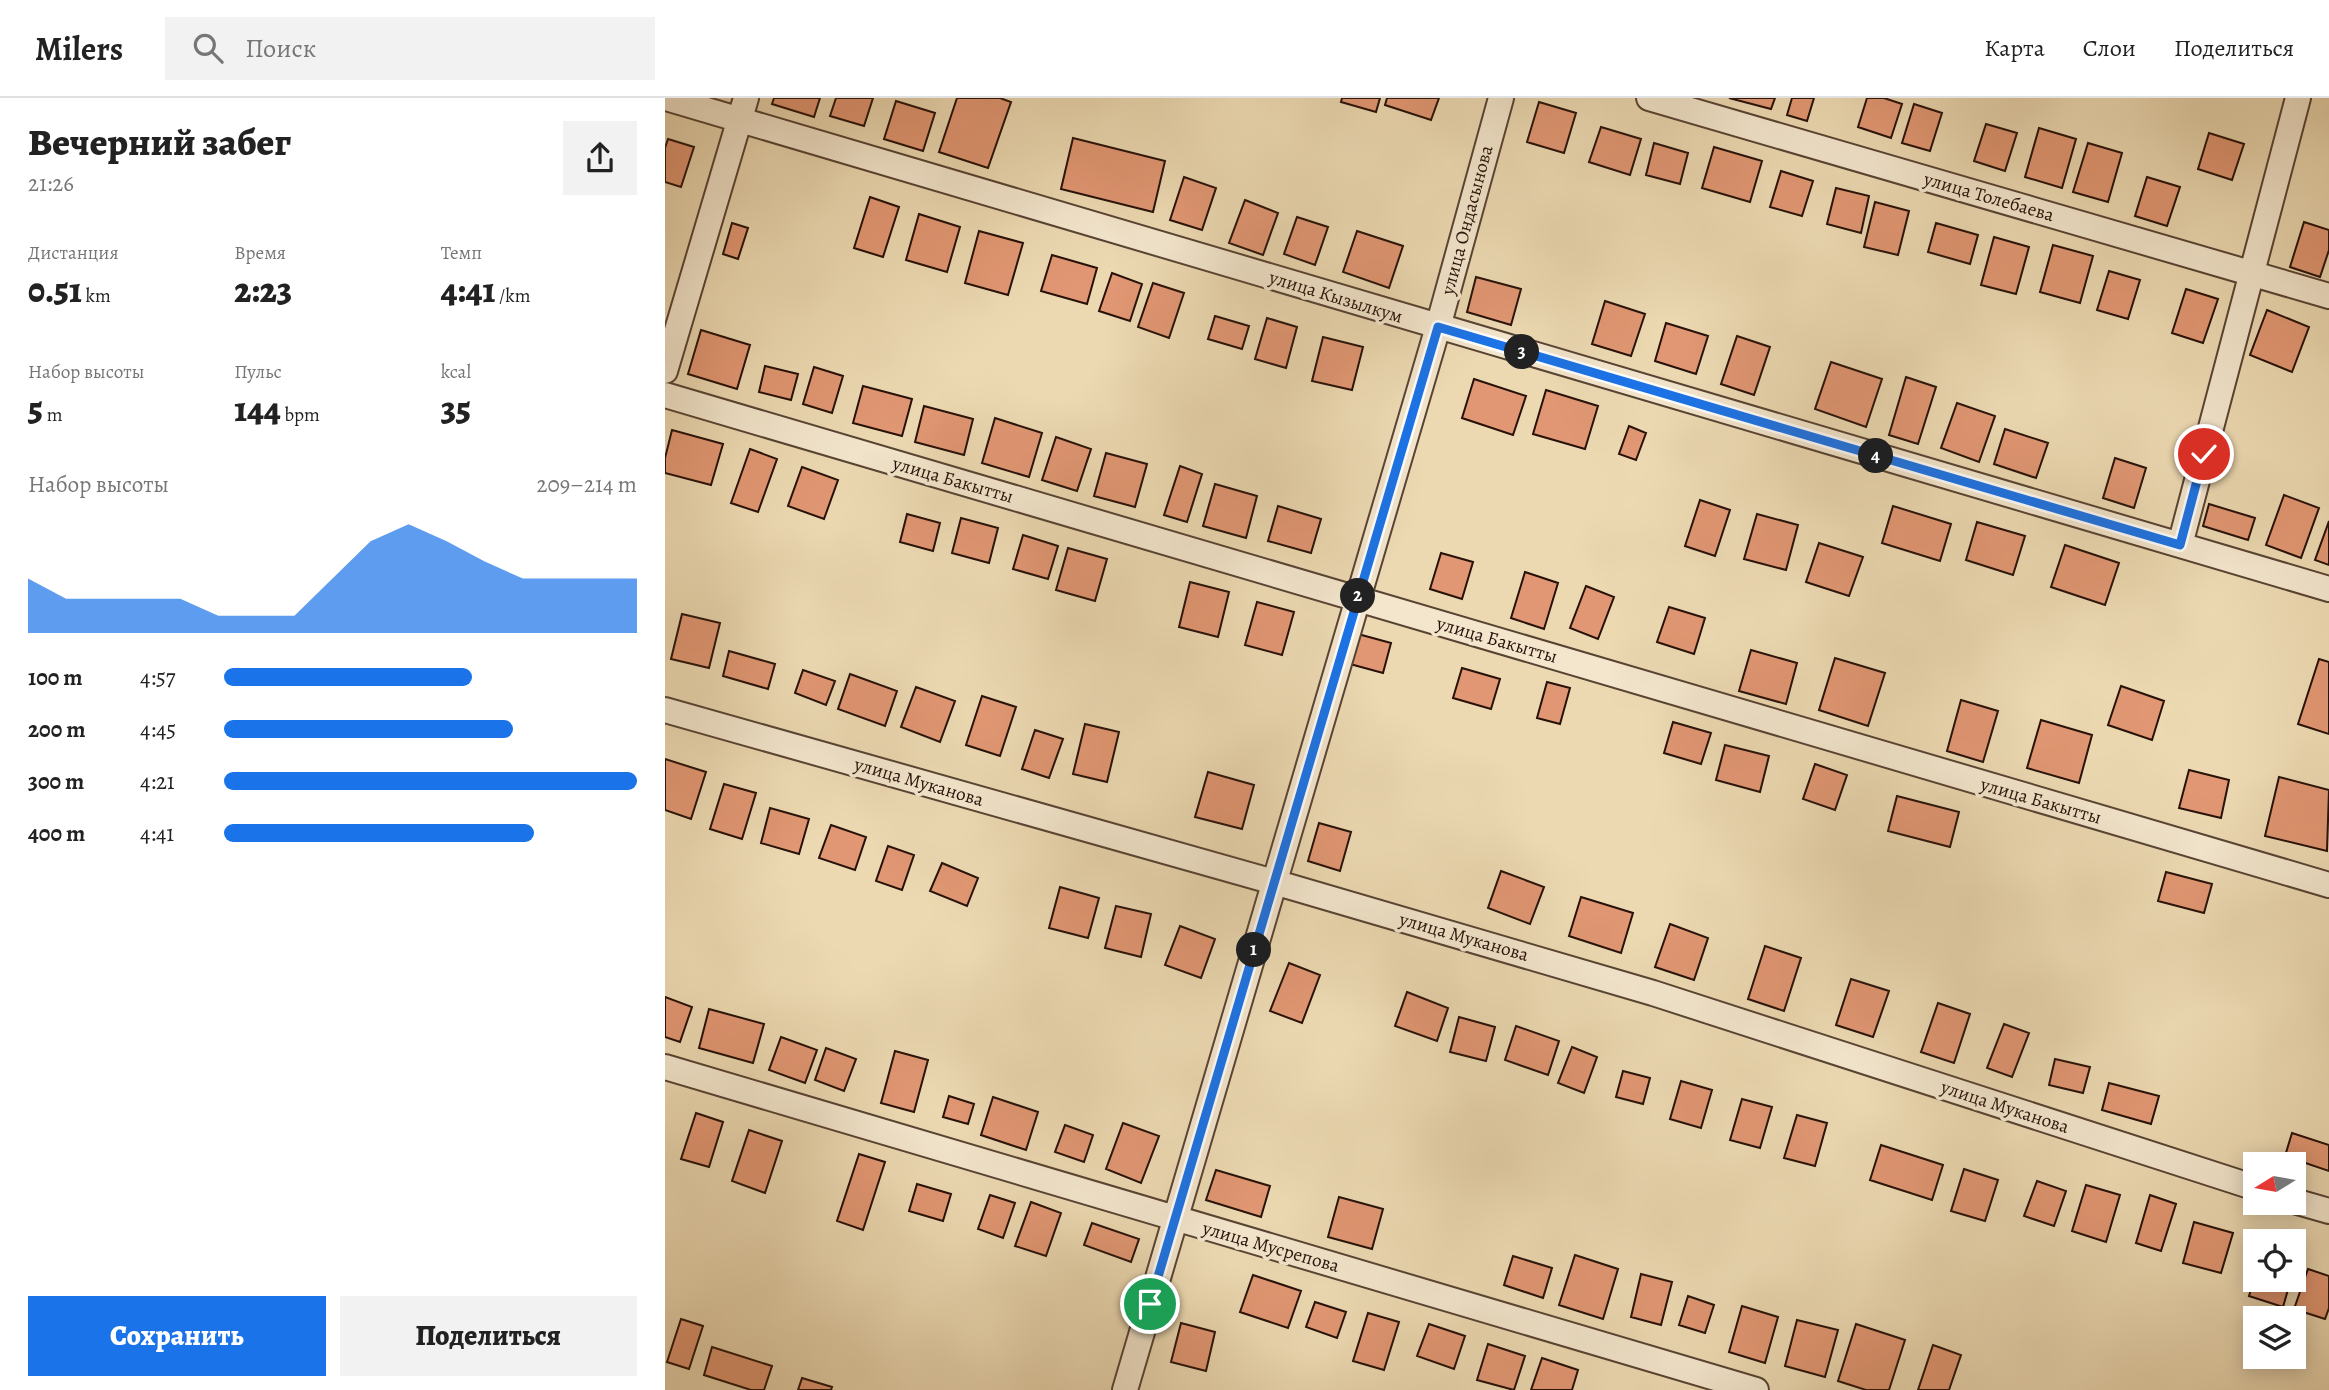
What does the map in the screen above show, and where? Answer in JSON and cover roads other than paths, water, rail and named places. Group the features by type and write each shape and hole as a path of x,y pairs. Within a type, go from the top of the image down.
{"street":[{"name":"улица Кызылкум","path":"666,98 744,108 1438,327 2329,589"},
{"name":"улица Ондасынова","path":"1125,1390 1438,327 1501,98"},
{"name":"улица Толебаева","path":"1649,98 2329,296"},
{"path":"2180,545 2298,98"},
{"path":"665,371 744,108"},
{"name":"улица Бакытты","path":"665,395 2329,885"},
{"name":"улица Муканова","path":"665,710 1274,881 1653,993 2243,1184"},
{"name":"улица Мусрепова","path":"665,1067 1756,1390"},
{"path":"2307,1204 2329,1211"}]}
